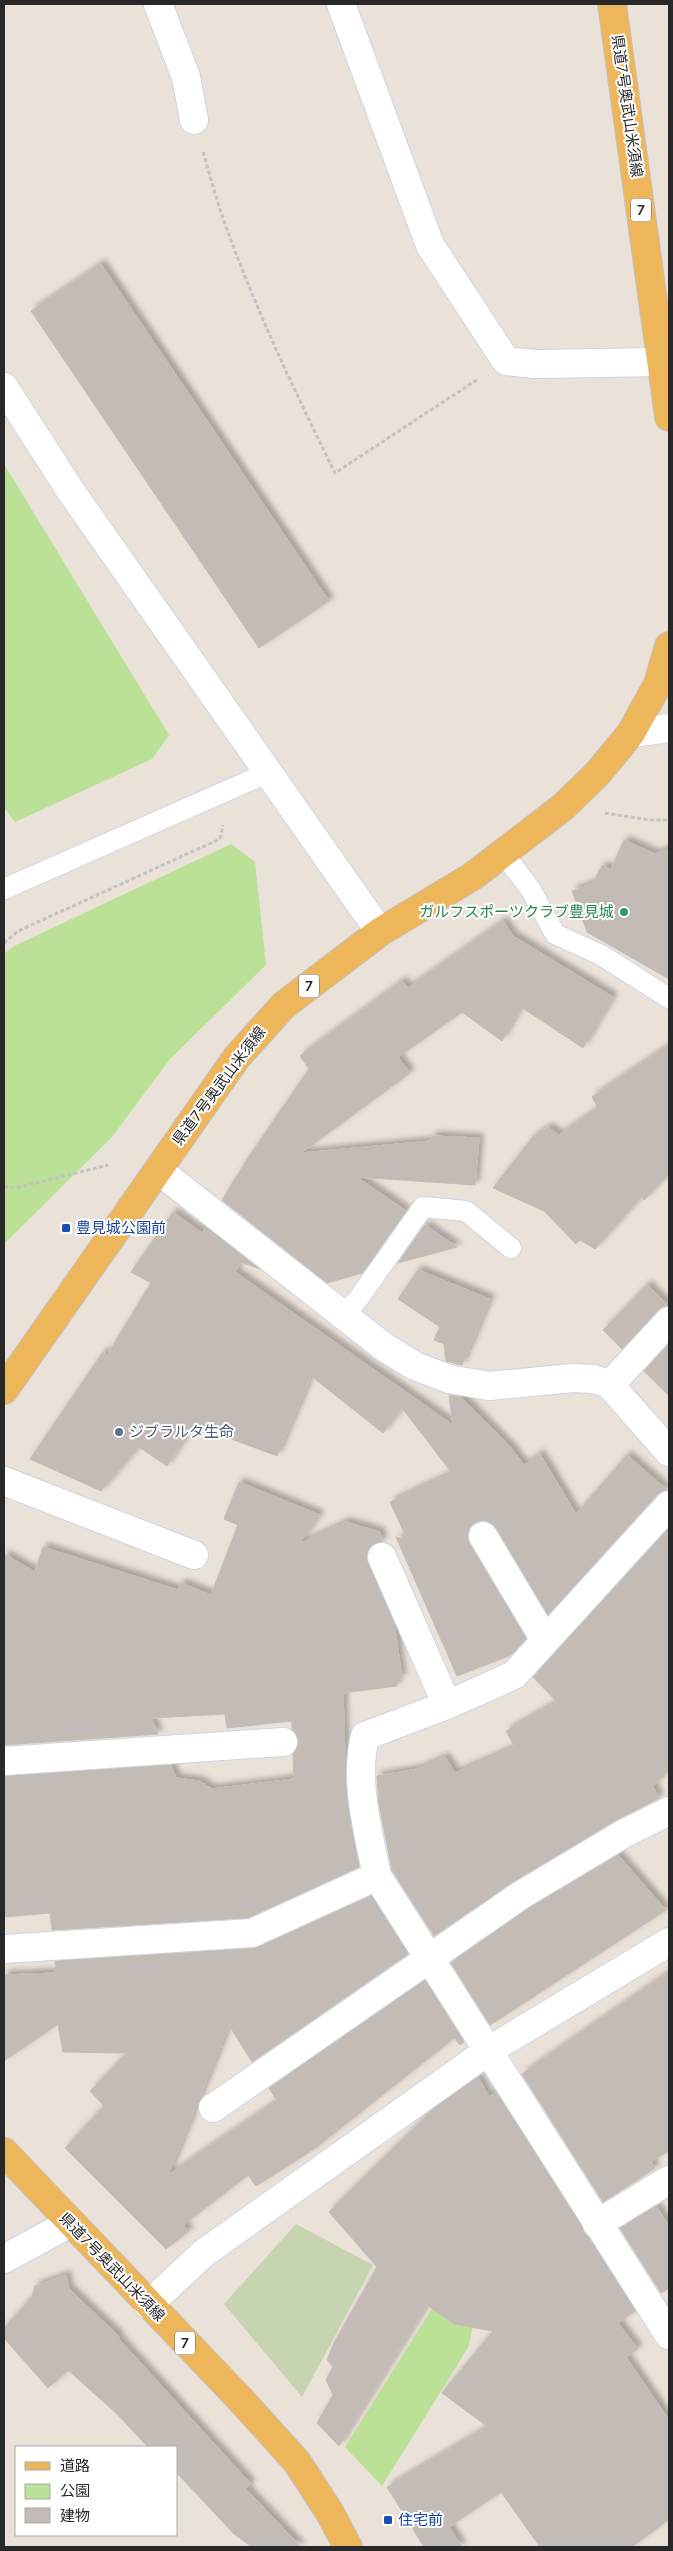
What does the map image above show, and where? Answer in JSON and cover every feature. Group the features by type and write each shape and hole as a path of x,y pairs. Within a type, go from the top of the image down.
{"main road":[{"name":"県道7号奥武山米須線","path":"612,4 669,417"},
{"name":"県道7号奥武山米須線","path":"4,1390 237,1057 258,1031 284,1005 380,932 473,876 504,854 563,806 597,774 631,733 658,684 669,646"},
{"name":"県道7号奥武山米須線","path":"4,2152 148,2305 240,2399 297,2462 330,2513 348,2547"}],"street":[{"path":"158,4 186,77 194,120"},
{"path":"342,4 430,245 506,361 535,364 661,362"},
{"path":"4,387 70,490 380,932"},
{"path":"631,733 669,728"},
{"path":"158,1170 384,1347 415,1366 449,1379 489,1386 573,1378 594,1379 610,1384 669,1452"},
{"path":"610,1384 669,1321"},
{"path":"4,1481 194,1555"},
{"path":"669,1505 514,1675 447,1705 365,1736 360,1756 365,1817 377,1876 669,2335"},
{"path":"483,1536 545,1640"},
{"path":"382,1557 447,1705"},
{"path":"4,1761 283,1742"},
{"path":"213,2108 529,1890 623,1834 669,1811"},
{"path":"4,1949 252,1933 377,1876"},
{"path":"148,2305 204,2253 488,2051 669,1942"},
{"path":"597,2224 669,2180"},
{"path":"4,2259 70,2223"}],"lane":[{"path":"4,889 267,773"},
{"path":"504,854 531,890 556,934 601,955 669,998"},
{"path":"344,1315 359,1298 423,1208 466,1211 511,1248"}],"path":[{"path":"194,120 223,220 261,315 290,381 335,472 506,361"},
{"path":"563,806 650,820 669,820"},
{"path":"4,943 18,931 220,839 223,822"},
{"path":"4,1187 16,1188 108,1164"}],"green space":[{"path":"4,464 169,735 152,759 15,822 4,808"},
{"path":"231,844 255,862 266,965 170,1059 112,1137 4,1244 4,954 14,946"},
{"path":"296,2224 373,2265 302,2397 224,2304"},
{"path":"450,2280 476,2309 469,2346 382,2486 345,2447"}],"building":[{"path":"101,264 329,601 259,648 31,311"},
{"name":"ガルフスポーツクラブ豊見城","path":"624,840 655,854 669,849 669,979 587,932 572,891 593,883 602,866 611,869"},
{"path":"503,921 513,936 613,997 583,1048 521,1007 502,1041 462,1012 398,1057 410,1073 301,1153 431,1141 432,1136 479,1138 475,1185 357,1177 406,1211 362,1273 327,1283 222,1200 248,1158 309,1069 300,1056 402,981 408,988"},
{"path":"669,1045 669,1174 644,1200 642,1196 595,1249 580,1240 576,1244 544,1211 493,1188 533,1137 548,1127 559,1135 598,1108 592,1097"},
{"path":"173,1212 202,1233 206,1227 260,1269 241,1262 235,1272 453,1425 449,1395 461,1397 511,1448 524,1465 540,1454 576,1514 627,1455 667,1490 657,1494 548,1615 496,1528 491,1523 483,1520 475,1523 469,1529 467,1536 470,1544 526,1639 511,1655 457,1676 396,1537 408,1541 390,1502 452,1473 402,1408 383,1433 311,1376 277,1456 194,1425 167,1466 139,1447 101,1491 30,1459 103,1352 107,1355 151,1283 131,1272"},
{"path":"425,1225 457,1247 398,1263"},
{"path":"418,1270 490,1299 462,1365 446,1361 444,1344 434,1340 440,1327 398,1299"},
{"path":"647,1285 669,1306 658,1310 622,1349 603,1330"},
{"path":"669,1344 669,1396 644,1371"},
{"path":"239,1482 320,1515 299,1544 346,1522 380,1532 382,1542 370,1547 366,1556 394,1622 402,1679 396,1678 397,1686 343,1693 346,1790 359,1867 248,1918 52,1930 50,1913 4,1917 4,1776 171,1765 176,1778 199,1781 212,1789 294,1779 293,1753 299,1741 292,1730 292,1721 227,1728 225,1714 151,1718 158,1734 4,1745 4,1554 35,1572 43,1547 178,1590 181,1583 211,1595 238,1525 224,1519"},
{"path":"669,1528 669,1769 653,1787 659,1798 615,1821 513,1882 434,1936 392,1870 379,1804 377,1776 418,1769 445,1757 455,1773 515,1747 506,1731 557,1702 533,1677"},
{"path":"618,1855 666,1910 490,2025 451,1963 529,1908"},
{"path":"371,1896 408,1954 252,2062 229,2025 168,2175 277,2101 269,2088 425,1980 464,2042 460,2045 454,2038 314,2149 256,2186 248,2175 183,2225 189,2231 166,2249 65,2148 104,2106 90,2091 127,2053 63,2052 58,2024 4,2061 4,1975 56,1973 55,1961 253,1949"},
{"path":"669,1972 669,2151 651,2161 655,2168 603,2202 522,2074"},
{"path":"478,2077 489,2097 496,2092 635,2311 618,2323 638,2349 626,2357 669,2420 669,2519 632,2547 540,2547 501,2492 449,2527 462,2547 424,2547 387,2487 488,2427 442,2393 493,2331 454,2324 427,2305 339,2446 317,2423 333,2395 326,2380 333,2367 327,2360 335,2341 377,2267 329,2212 433,2109"},
{"path":"656,2206 669,2226 669,2288 661,2293 620,2228"},
{"path":"66,2275 69,2289 120,2337 118,2338 251,2484 246,2489 301,2547 252,2547 234,2534 178,2474 178,2446 147,2446 117,2414 68,2370 48,2388 4,2338 4,2328 32,2297 35,2286"}],"place":[{"name":"ガルフスポーツクラブ豊見城","path":"624,912"},
{"name":"豊見城公園前","path":"66,1228"},
{"name":"ジブラルタ生命","path":"119,1432"},
{"name":"住宅前","path":"388,2520"}]}
